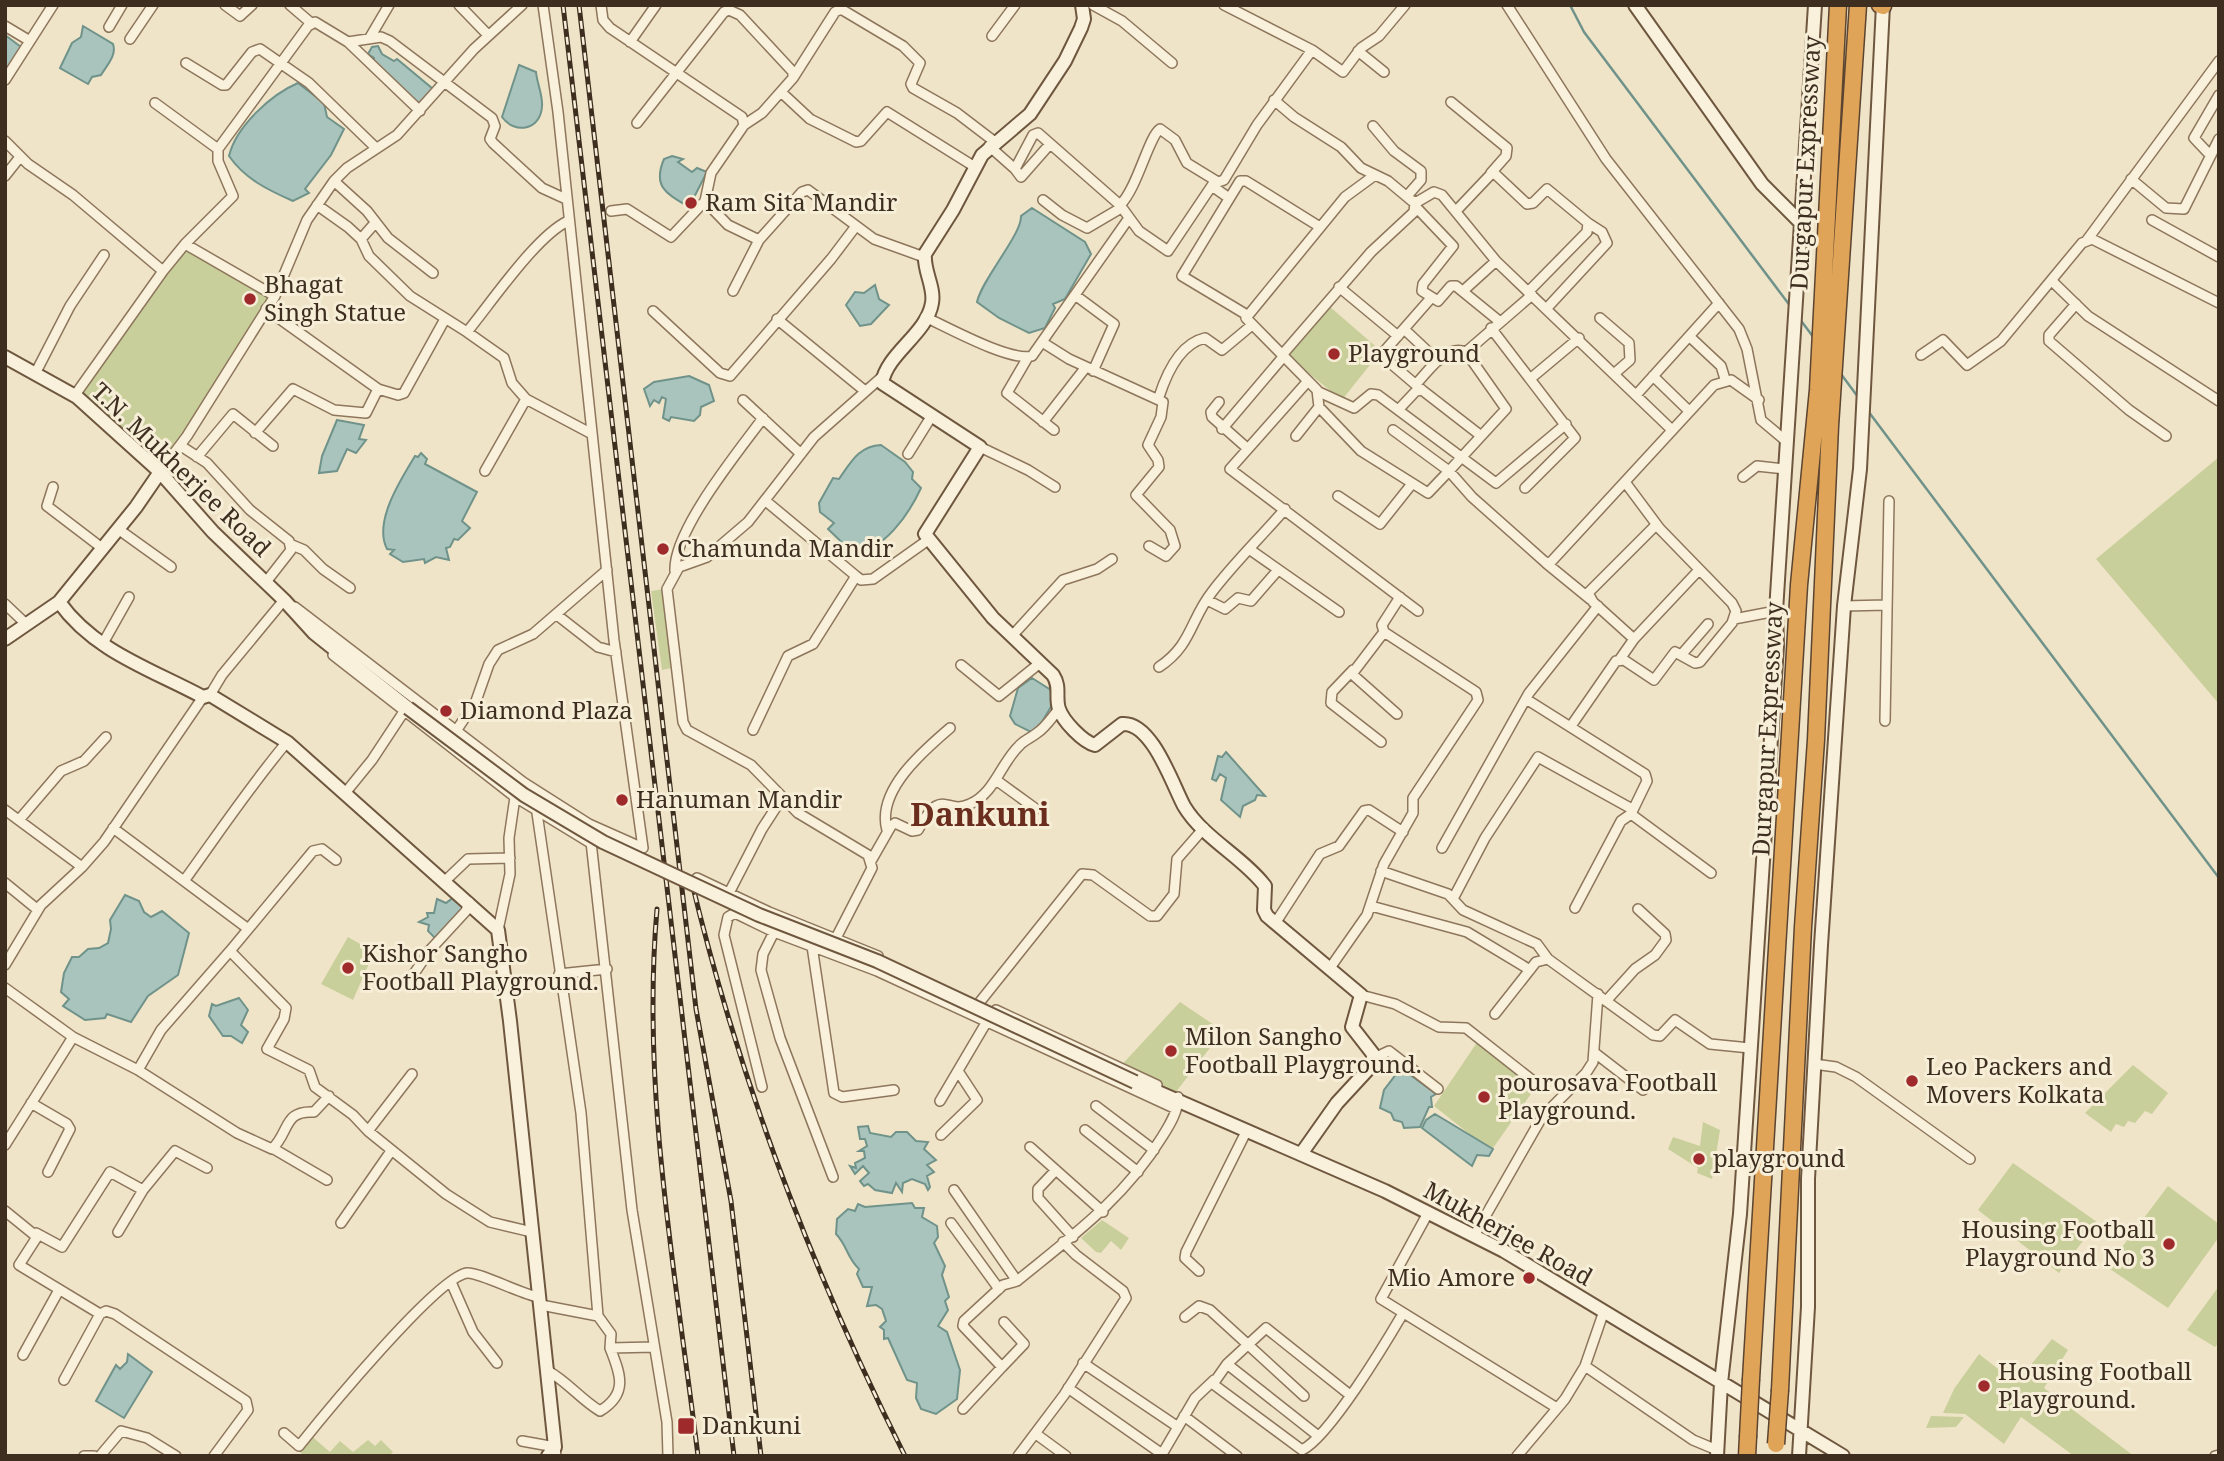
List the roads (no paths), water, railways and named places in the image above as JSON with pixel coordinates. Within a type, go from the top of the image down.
[{"type":"highway","name":"Durgapur Expressway","points":[[1747,1456],[1799,585],[1818,390],[1819,317],[1839,5]]},
{"type":"highway","name":"Durgapur Expressway","points":[[1776,1450],[1833,368],[1858,5]]},
{"type":"street","points":[[5,80],[52,5]]},
{"type":"street","points":[[109,27],[122,5]]},
{"type":"street","points":[[131,38],[153,5]]},
{"type":"street","points":[[225,5],[240,16],[252,5]]},
{"type":"street","points":[[290,5],[311,23],[321,24],[348,41],[420,111]]},
{"type":"street","points":[[369,39],[389,5]]},
{"type":"street","points":[[459,5],[488,35]]},
{"type":"street","points":[[5,639],[59,602],[181,446],[275,296],[300,233],[334,181],[397,135],[488,35],[522,5]]},
{"type":"street","points":[[286,601],[523,782],[589,824],[643,848],[616,652],[543,5]]},
{"type":"street","points":[[601,5],[605,23],[742,117],[744,125]]},
{"type":"street","points":[[629,42],[656,5]]},
{"type":"street","points":[[992,36],[1015,5]]},
{"type":"street","points":[[1224,5],[1312,50],[1343,72],[1358,51],[1379,36],[1405,5]]},
{"type":"street","points":[[1507,5],[1606,159],[1742,335],[1762,422],[1786,441]]},
{"type":"street","points":[[1635,5],[1762,184],[1800,222]]},
{"type":"street","points":[[1585,1366],[1693,1440],[1717,1453],[1721,1383],[1740,1214],[1777,646],[1776,611],[1791,342],[1815,5]]},
{"type":"street","points":[[1799,1456],[1808,1307],[1808,1178],[1814,1064],[1844,606],[1853,545],[1866,361],[1882,5]]},
{"type":"street","points":[[675,571],[715,552],[767,502],[814,437],[883,376],[925,317],[932,299],[924,257],[975,167],[992,144],[1025,118],[1044,96],[1068,55],[1088,7],[1122,21],[1172,63]]},
{"type":"street","points":[[637,123],[729,9],[740,15],[791,68],[793,78]]},
{"type":"street","points":[[611,211],[627,209],[671,237],[705,201],[711,173],[744,125],[755,118],[793,78],[835,12],[841,9],[903,46],[920,63],[912,87],[957,113],[992,144],[1018,176],[1022,176],[1050,144]]},
{"type":"street","points":[[75,395],[163,271],[185,244],[227,206],[233,196],[218,161],[218,149],[311,23]]},
{"type":"street","points":[[5,26],[30,41]]},
{"type":"street","points":[[348,41],[381,37],[390,41],[495,122],[490,136],[493,143],[542,188],[566,199]]},
{"type":"street","points":[[186,63],[222,85],[230,81],[256,49],[309,83],[376,148]]},
{"type":"street","points":[[1015,169],[1035,134],[1121,207],[1139,231],[1168,251],[1214,183],[1224,180],[1274,100],[1312,50]]},
{"type":"street","points":[[1358,51],[1384,72]]},
{"type":"street","points":[[1922,355],[1943,340],[1967,365],[2001,341],[2085,241],[2219,61]]},
{"type":"street","points":[[780,92],[810,119],[856,142],[861,141],[887,113],[975,167]]},
{"type":"street","points":[[2210,155],[2194,138],[2219,95]]},
{"type":"street","points":[[1274,100],[1294,117],[1341,146],[1361,168],[1412,201],[1453,246],[1421,288],[1431,298],[1438,301],[1451,286],[1463,291],[1499,321]]},
{"type":"street","points":[[1451,102],[1507,148],[1506,156],[1456,211]]},
{"type":"street","points":[[155,103],[218,149]]},
{"type":"street","points":[[1222,429],[1339,287],[1414,212],[1412,201],[1421,180],[1421,171],[1394,150],[1373,126]]},
{"type":"street","points":[[1043,200],[1062,215],[1087,228],[1121,207],[1145,163],[1154,134],[1160,129],[1175,140],[1187,163],[1229,198]]},
{"type":"street","points":[[2131,178],[2166,208],[2184,209],[2219,139]]},
{"type":"street","points":[[5,141],[20,157],[73,195],[163,271]]},
{"type":"street","points":[[5,176],[20,157]]},
{"type":"street","points":[[1490,173],[1495,173],[1529,205],[1547,189],[1602,232],[1607,243],[1547,308]]},
{"type":"street","points":[[1247,315],[1349,193],[1375,175]]},
{"type":"street","points":[[334,181],[367,211],[388,238],[433,273]]},
{"type":"street","points":[[1320,228],[1243,181],[1229,198],[1182,276],[1247,315],[1252,325],[1319,393],[1354,408],[1375,393],[1498,483],[1566,424]]},
{"type":"street","points":[[733,291],[759,240],[805,190],[816,194],[884,244],[924,257]]},
{"type":"street","points":[[1412,201],[1436,192],[1456,211],[1496,261],[1672,430]]},
{"type":"street","points":[[705,201],[728,225],[759,240]]},
{"type":"street","points":[[317,205],[361,239],[369,256],[401,287],[504,358],[512,383],[526,399],[592,434]]},
{"type":"street","points":[[1054,430],[1007,393],[1028,357],[1042,342],[1129,218]]},
{"type":"street","points":[[2152,220],[2219,257]]},
{"type":"street","points":[[467,332],[556,226],[568,221]]},
{"type":"street","points":[[361,239],[376,223]]},
{"type":"street","points":[[1466,352],[1530,293],[1587,232],[1588,223]]},
{"type":"street","points":[[653,311],[687,346],[725,377],[730,376],[856,226]]},
{"type":"street","points":[[2085,241],[2099,240],[2219,303]]},
{"type":"street","points":[[185,244],[275,296]]},
{"type":"street","points":[[36,372],[69,306],[104,255]]},
{"type":"street","points":[[1463,291],[1496,261]]},
{"type":"street","points":[[2053,282],[2112,332],[2219,401]]},
{"type":"street","points":[[1339,287],[1438,361]]},
{"type":"street","points":[[1043,422],[1089,369],[1114,324],[1075,295]]},
{"type":"street","points":[[1431,298],[1382,358],[1480,435]]},
{"type":"street","points":[[1637,394],[1719,303]]},
{"type":"street","points":[[2076,304],[2051,333],[2049,341],[2129,410],[2166,436]]},
{"type":"street","points":[[266,309],[378,389],[398,395],[404,393],[445,319]]},
{"type":"street","points":[[925,317],[1002,350],[1028,357]]},
{"type":"street","points":[[1600,318],[1629,343],[1630,360],[1615,373]]},
{"type":"street","points":[[777,319],[865,391]]},
{"type":"street","points":[[1158,397],[1171,365],[1198,340],[1205,338],[1222,350],[1252,325]]},
{"type":"street","points":[[1491,328],[1574,435],[1573,443],[1525,488]]},
{"type":"street","points":[[1690,337],[1721,366],[1726,379]]},
{"type":"street","points":[[1530,379],[1579,338]]},
{"type":"street","points":[[1042,342],[1089,369],[1158,397],[1163,402],[1148,445],[1159,464],[1136,495],[1170,530],[1175,546],[1166,556],[1149,547]]},
{"type":"street","points":[[1319,407],[1361,451],[1411,485],[1428,493],[1504,412],[1506,406],[1466,352],[1451,350],[1438,361],[1399,410]]},
{"type":"street","name":"T.N. Mukherjee Road","points":[[5,356],[75,395],[160,472],[213,531],[286,601],[314,633],[513,788],[565,822],[759,915],[877,961],[1135,1082]]},
{"type":"street","points":[[883,376],[882,383],[886,388],[931,418],[1055,487]]},
{"type":"street","points":[[1653,376],[1689,411]]},
{"type":"street","points":[[1546,563],[1550,563],[1714,385],[1726,379],[1737,382],[1759,400]]},
{"type":"street","points":[[1308,381],[1230,469],[1248,486],[1285,509],[1418,611]]},
{"type":"street","points":[[255,433],[293,389],[334,410],[366,414],[378,389]]},
{"type":"street","points":[[1296,436],[1319,407],[1319,393]]},
{"type":"street","points":[[485,471],[526,399]]},
{"type":"street","points":[[743,400],[801,454]]},
{"type":"street","points":[[1219,402],[1210,414],[1222,429],[1247,448]]},
{"type":"street","points":[[197,457],[233,414],[273,446]]},
{"type":"street","points":[[763,418],[724,471],[678,545],[675,571],[667,589],[683,722],[695,735],[751,765],[798,813],[868,855],[872,868],[836,938]]},
{"type":"street","points":[[908,454],[931,418]]},
{"type":"street","points":[[1393,430],[1449,471],[1472,496],[1634,639]]},
{"type":"street","points":[[181,446],[197,457],[292,545],[304,550],[323,569],[350,588]]},
{"type":"street","points":[[980,447],[926,530],[928,540],[971,593],[1057,681],[1059,709],[1091,744],[1100,743],[1122,724],[1134,726],[1160,755],[1187,810],[1262,882],[1266,891],[1264,910],[1360,995],[1395,1004],[1439,1027],[1466,1027],[1532,1080]]},
{"type":"street","points":[[1743,477],[1757,466],[1784,469]]},
{"type":"street","points":[[1619,659],[1654,680],[1673,654],[1682,654],[1695,663],[1700,662],[1734,619],[1734,605],[1656,525],[1625,482]]},
{"type":"street","points":[[1338,496],[1380,524],[1411,485]]},
{"type":"street","points":[[53,487],[47,506],[102,548]]},
{"type":"street","points":[[1885,721],[1889,501]]},
{"type":"street","points":[[767,502],[861,580],[873,579],[928,540]]},
{"type":"street","points":[[1159,667],[1173,658],[1188,641],[1207,600],[1285,509]]},
{"type":"street","points":[[1590,599],[1588,593],[1592,588],[1656,525]]},
{"type":"street","points":[[118,529],[172,567]]},
{"type":"street","points":[[266,582],[292,545]]},
{"type":"street","points":[[1249,549],[1339,612]]},
{"type":"street","points":[[1012,636],[1063,580],[1097,569],[1112,559]]},
{"type":"street","points":[[456,731],[476,701],[489,664],[498,650],[533,634],[607,570]]},
{"type":"street","points":[[1207,600],[1225,609],[1238,598],[1251,601],[1278,570]]},
{"type":"street","points":[[1571,726],[1634,639],[1698,571]]},
{"type":"street","points":[[753,730],[788,656],[813,644],[856,576]]},
{"type":"street","points":[[102,645],[129,597]]},
{"type":"street","points":[[1330,968],[1371,906],[1381,871],[1413,813],[1413,798],[1478,695],[1384,632],[1382,625],[1400,597]]},
{"type":"street","points":[[5,965],[38,910],[61,883],[82,867],[222,675],[286,601]]},
{"type":"street","points":[[286,601],[289,613],[319,644],[403,713],[537,813],[592,844]]},
{"type":"street","points":[[59,602],[102,645],[128,661],[207,696],[287,742],[498,930]]},
{"type":"street","points":[[5,604],[25,623]]},
{"type":"street","points":[[1442,848],[1542,674],[1557,661],[1598,606]]},
{"type":"street","points":[[1844,606],[1886,606]]},
{"type":"street","points":[[1734,619],[1776,611]]},
{"type":"street","points":[[557,615],[598,647],[616,652]]},
{"type":"street","points":[[1682,654],[1709,624]]},
{"type":"street","points":[[1381,742],[1331,703],[1332,692],[1384,632]]},
{"type":"street","points":[[961,665],[999,696],[1040,663]]},
{"type":"street","points":[[1353,670],[1353,678],[1397,714]]},
{"type":"street","points":[[1526,699],[1646,774],[1647,781],[1631,811],[1620,821],[1575,908]]},
{"type":"street","points":[[871,861],[887,830],[895,823],[912,831],[918,830],[932,808],[940,803],[968,805],[996,780],[1018,746],[1039,731],[1059,709]]},
{"type":"street","points":[[346,792],[372,760],[403,713]]},
{"type":"street","points":[[887,830],[884,812],[899,782],[919,756],[950,728]]},
{"type":"street","points":[[19,820],[61,771],[84,761],[106,737]]},
{"type":"street","points":[[184,881],[228,823],[251,785],[287,742]]},
{"type":"street","points":[[1454,897],[1485,838],[1538,757],[1631,811],[1710,873]]},
{"type":"street","points":[[996,780],[1036,809]]},
{"type":"street","points":[[515,797],[509,838],[510,874],[498,930],[548,1371],[553,1453],[522,1441]]},
{"type":"street","points":[[729,893],[762,829],[782,798]]},
{"type":"street","points":[[5,810],[82,867]]},
{"type":"street","points":[[1276,922],[1320,854],[1339,846],[1364,811],[1369,810],[1403,832]]},
{"type":"street","points":[[537,813],[581,1113],[598,1316],[611,1334],[610,1348],[622,1386],[611,1404],[600,1411],[582,1399],[569,1382],[548,1371]]},
{"type":"street","points":[[589,824],[632,1210],[667,1423],[668,1456]]},
{"type":"street","points":[[113,828],[247,928]]},
{"type":"street","points":[[979,1003],[1082,874],[1093,874],[1150,916],[1157,916],[1174,894],[1177,859],[1204,828]]},
{"type":"street","points":[[138,1070],[168,1020],[230,951],[313,851],[322,849],[336,860]]},
{"type":"street","points":[[445,881],[468,859],[510,858]]},
{"type":"street","points":[[1381,871],[1454,897],[1463,910],[1537,944],[1548,959],[1653,1035],[1660,1036],[1675,1020],[1710,1044],[1750,1048]]},
{"type":"street","points":[[696,878],[781,917],[836,938],[1173,1092],[1178,1105],[1154,1150],[1102,1212],[1017,1281],[999,1289],[962,1323],[1002,1367]]},
{"type":"street","points":[[5,883],[38,910]]},
{"type":"street","points":[[407,984],[430,950],[455,925],[469,902]]},
{"type":"street","points":[[1371,906],[1467,932],[1530,970]]},
{"type":"street","points":[[1607,1000],[1635,968],[1655,955],[1666,940],[1665,934],[1638,909]]},
{"type":"street","points":[[762,1087],[731,970],[724,929],[728,917],[735,914],[774,932],[877,971],[986,1023],[1178,1105]]},
{"type":"street","points":[[781,917],[761,962],[761,970],[780,1038],[833,1177]]},
{"type":"street","points":[[812,946],[834,1093],[842,1097],[894,1090]]},
{"type":"street","points":[[230,951],[286,1008],[284,1019],[267,1049],[309,1070],[316,1087],[354,1115],[391,1150],[477,1215],[490,1222],[532,1232]]},
{"type":"street","points":[[1495,1014],[1538,960],[1548,959]]},
{"type":"street","points":[[559,974],[607,969]]},
{"type":"street","points":[[5,988],[73,1037],[138,1070],[237,1133],[274,1149],[327,1180]]},
{"type":"street","points":[[1474,1236],[1542,1116],[1586,1073],[1595,1053],[1598,994]]},
{"type":"street","points":[[1360,995],[1352,1027],[1374,1058]]},
{"type":"street","points":[[940,1101],[986,1023]]},
{"type":"street","points":[[5,1145],[73,1037]]},
{"type":"street","points":[[1301,1154],[1328,1114],[1374,1058],[1389,1051],[1438,1089]]},
{"type":"street","points":[[1595,1053],[1643,1090]]},
{"type":"street","points":[[1814,1064],[1836,1067],[1856,1077],[1970,1159]]},
{"type":"street","points":[[941,1135],[977,1100],[958,1071]]},
{"type":"street","points":[[368,1131],[412,1074]]},
{"type":"street","name":"Mukherjee Road","points":[[1135,1082],[1178,1105],[1247,1130],[1474,1236],[1604,1311],[1843,1456]]},
{"type":"street","points":[[274,1149],[294,1115],[302,1111],[317,1111],[329,1096]]},
{"type":"street","points":[[31,1103],[71,1129],[48,1172]]},
{"type":"street","points":[[1096,1106],[1154,1150]]},
{"type":"street","points":[[1085,1130],[1138,1172]]},
{"type":"street","points":[[1199,1271],[1185,1258],[1186,1252],[1247,1130]]},
{"type":"street","points":[[1030,1147],[1102,1212]]},
{"type":"street","points":[[341,1223],[391,1150]]},
{"type":"street","points":[[118,1232],[143,1190],[175,1151],[207,1168]]},
{"type":"street","points":[[1018,1456],[1068,1388],[1126,1294],[1076,1255],[1068,1239],[1038,1198],[1038,1189],[1056,1170]]},
{"type":"street","points":[[5,1212],[62,1247],[110,1172],[143,1190]]},
{"type":"street","points":[[954,1190],[1017,1281]]},
{"type":"street","points":[[1428,1213],[1381,1299],[1402,1315],[1557,1408]]},
{"type":"street","points":[[951,1223],[999,1289]]},
{"type":"street","points":[[36,1233],[37,1237],[19,1265],[100,1314]]},
{"type":"street","points":[[284,1433],[299,1446],[403,1324],[466,1273],[475,1274],[539,1301],[598,1316]]},
{"type":"street","points":[[452,1282],[473,1332],[497,1363]]},
{"type":"street","points":[[23,1355],[59,1290]]},
{"type":"street","points":[[1185,1317],[1199,1306],[1204,1307],[1304,1396]]},
{"type":"street","points":[[64,1380],[100,1314],[106,1311],[115,1314],[246,1401],[248,1410],[214,1456]]},
{"type":"street","points":[[1517,1456],[1557,1408],[1585,1366],[1604,1311]]},
{"type":"street","points":[[1214,1380],[1216,1387],[1295,1447],[1306,1448],[1370,1370],[1402,1315]]},
{"type":"street","points":[[963,1409],[1024,1344],[1004,1322]]},
{"type":"street","points":[[1068,1388],[1162,1455],[1195,1398],[1266,1328],[1350,1395]]},
{"type":"street","points":[[610,1348],[654,1347]]},
{"type":"street","points":[[1083,1363],[1178,1427]]},
{"type":"street","points":[[1227,1364],[1317,1435]]},
{"type":"street","points":[[1184,1416],[1237,1456]]},
{"type":"street","points":[[100,1456],[121,1432],[147,1438],[176,1456]]},
{"type":"street","points":[[1036,1434],[1066,1456]]},
{"type":"street","points":[[84,1456],[94,1456]]},
{"type":"water","points":[[83,26],[113,44],[114,48],[111,60],[101,75],[92,77],[88,84],[60,68],[72,43],[81,37]]},
{"type":"water","points":[[5,35],[25,50],[5,80]]},
{"type":"water","points":[[378,46],[382,54],[394,61],[397,59],[433,89],[422,104],[416,103],[373,63],[374,58],[368,54],[372,47]]},
{"type":"water","points":[[519,65],[536,72],[542,102],[541,114],[537,120],[532,125],[520,128],[507,123],[502,117]]},
{"type":"water","points":[[298,83],[324,103],[327,117],[344,129],[331,155],[305,189],[309,193],[293,201],[250,177],[229,156],[239,133],[256,112]]},
{"type":"water","points":[[672,156],[683,159],[678,162],[692,172],[697,168],[707,172],[689,207],[668,193],[661,183],[664,159]]},
{"type":"water","points":[[1032,208],[1085,242],[1091,254],[1065,299],[1053,304],[1055,308],[1045,328],[1029,333],[999,318],[977,302],[986,281],[1015,234],[1021,216]]},
{"type":"water","points":[[875,285],[879,299],[889,305],[871,324],[860,326],[846,305],[855,292],[864,293]]},
{"type":"water","points":[[689,376],[709,385],[714,401],[701,407],[700,415],[694,421],[671,417],[669,421],[663,418],[666,399],[662,397],[659,403],[654,400],[650,406],[644,389],[654,382]]},
{"type":"water","points":[[337,420],[364,425],[359,439],[366,440],[356,453],[347,449],[337,471],[319,473],[322,456]]},
{"type":"water","points":[[881,445],[905,462],[913,472],[912,479],[921,488],[910,509],[894,530],[874,546],[852,552],[828,529],[834,523],[820,512],[819,503],[833,478],[839,479],[856,456],[867,448]]},
{"type":"water","points":[[421,453],[427,459],[425,464],[477,492],[462,521],[470,528],[446,548],[449,560],[436,557],[425,563],[424,559],[403,562],[390,554],[394,550],[387,549],[384,538],[390,501],[415,456],[418,457]]},
{"type":"water","points":[[1032,678],[1054,692],[1052,705],[1035,734],[1015,724],[1010,716],[1018,688]]},
{"type":"water","points":[[1226,752],[1265,796],[1257,795],[1255,800],[1243,806],[1240,817],[1221,800],[1226,778],[1220,774],[1216,781],[1212,779],[1218,756],[1222,757]]},
{"type":"water","points":[[125,895],[139,901],[144,912],[151,917],[162,911],[189,933],[178,975],[148,996],[131,1022],[107,1014],[105,1018],[85,1020],[63,1006],[69,999],[61,992],[64,973],[72,957],[79,957],[88,949],[99,948],[108,943],[110,920]]},
{"type":"water","points":[[454,897],[463,908],[438,941],[428,931],[429,925],[419,922],[428,917],[427,913],[434,913],[437,899],[446,903]]},
{"type":"water","points":[[239,998],[248,1010],[241,1025],[248,1032],[242,1043],[231,1036],[223,1036],[209,1016],[212,1004],[216,1006]]},
{"type":"water","points":[[1401,1068],[1436,1094],[1431,1097],[1432,1107],[1429,1107],[1420,1127],[1404,1128],[1402,1122],[1394,1120],[1391,1113],[1380,1108],[1384,1090]]},
{"type":"water","points":[[1435,1114],[1493,1149],[1489,1156],[1477,1155],[1472,1166],[1422,1128],[1426,1120]]},
{"type":"water","points":[[868,1126],[870,1133],[891,1137],[896,1132],[907,1132],[916,1141],[928,1142],[924,1149],[936,1160],[927,1165],[934,1172],[927,1176],[930,1187],[928,1190],[925,1184],[912,1179],[903,1183],[902,1192],[896,1183],[892,1193],[875,1190],[868,1184],[864,1186],[860,1181],[869,1173],[863,1166],[855,1174],[850,1166],[856,1168],[855,1163],[865,1158],[864,1151],[859,1151],[867,1146],[865,1139],[860,1139],[858,1127]]},
{"type":"water","points":[[912,1203],[915,1208],[924,1208],[922,1217],[937,1226],[938,1237],[934,1243],[945,1266],[942,1275],[949,1297],[945,1301],[948,1310],[938,1326],[947,1332],[960,1370],[957,1399],[936,1414],[921,1409],[916,1398],[917,1383],[907,1380],[888,1338],[884,1339],[884,1330],[880,1327],[886,1321],[882,1309],[876,1305],[867,1306],[872,1287],[863,1287],[857,1274],[859,1269],[836,1234],[837,1219],[848,1209],[855,1211],[858,1204],[865,1207]]},
{"type":"water","points":[[128,1354],[152,1372],[124,1418],[96,1401],[116,1365],[120,1369],[127,1362]]},
{"type":"waterway","points":[[1570,5],[1584,32],[1791,307]]},
{"type":"waterway","points":[[1799,318],[1814,338]]},
{"type":"waterway","points":[[1841,374],[1858,397]]},
{"type":"waterway","points":[[1868,411],[2219,878]]},
{"type":"railway","points":[[563,5],[734,1456]]},
{"type":"railway","points":[[579,5],[696,1009],[731,1201],[761,1456]]},
{"type":"railway","points":[[691,879],[732,1028],[781,1174],[839,1316],[905,1456]]},
{"type":"railway","points":[[657,909],[653,978],[657,1115],[671,1252],[698,1456]]},
{"type":"place","name":"Ram Sita Mandir","points":[[691,203]]},
{"type":"place","name":"Bhagat Singh Statue","points":[[250,299]]},
{"type":"place","name":"Playground","points":[[1334,354]]},
{"type":"place","name":"Chamunda Mandir","points":[[663,549]]},
{"type":"place","name":"Diamond Plaza","points":[[446,711]]},
{"type":"place","name":"Hanuman Mandir","points":[[622,800]]},
{"type":"place","name":"Kishor Sangho Football Playground.","points":[[348,968]]},
{"type":"place","name":"Milon Sangho Football Playground.","points":[[1171,1051]]},
{"type":"place","name":"Leo Packers and Movers Kolkata","points":[[1912,1081]]},
{"type":"place","name":"pourosava Football Playground.","points":[[1484,1097]]},
{"type":"place","name":"playground","points":[[1699,1159]]},
{"type":"place","name":"Housing Football Playground No 3","points":[[2169,1244]]},
{"type":"place","name":"Mio Amore","points":[[1529,1278]]},
{"type":"place","name":"Housing Football Playground.","points":[[1984,1386]]},
{"type":"place","name":"Dankuni","points":[[686,1426]]},
{"type":"district","name":"Dankuni","points":[[980,815]]}]
